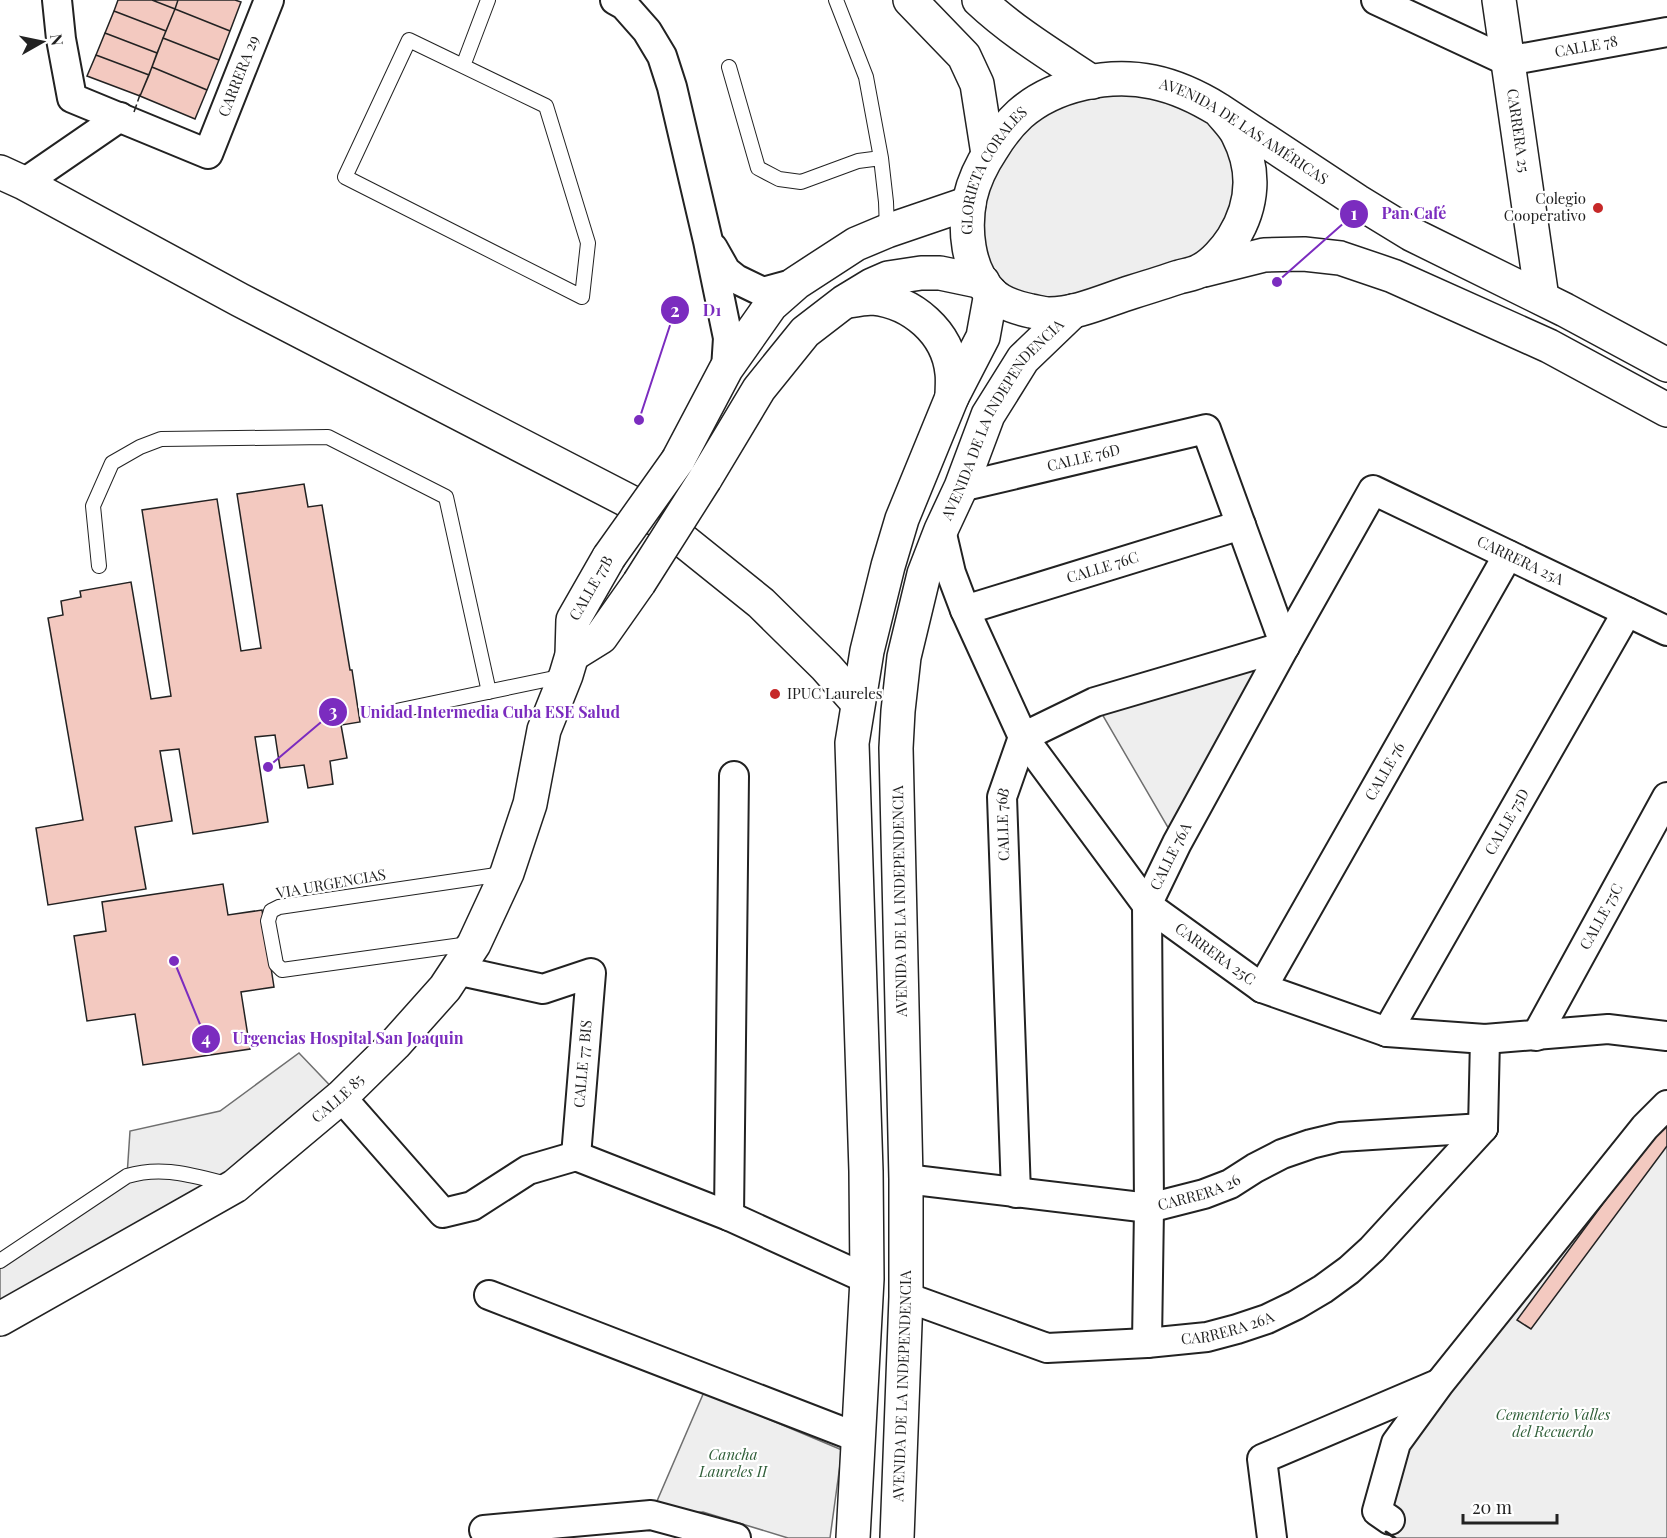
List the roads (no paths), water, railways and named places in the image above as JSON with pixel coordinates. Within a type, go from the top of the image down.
[{"type":"main road","points":[[910,0],[964,56],[977,84],[988,154]]},
{"type":"main road","points":[[979,0],[998,18],[1092,81]]},
{"type":"main road","name":"CARRERA 25","points":[[1499,0],[1542,298]]},
{"type":"main road","name":"AVENIDA DE LAS AMÉRICAS","points":[[1092,81],[1122,78],[1152,82],[1181,90],[1219,110],[1357,201],[1412,234],[1542,298],[1667,365]]},
{"type":"main road","name":"GLORIETA CORALES","points":[[987,288],[974,265],[967,226],[969,203],[979,170],[1003,131],[1022,112],[1043,98],[1092,81]]},
{"type":"main road","points":[[1202,270],[1225,250],[1242,224],[1250,194],[1248,163],[1238,134],[1219,110]]},
{"type":"main road","points":[[12,177],[240,300],[644,509],[761,603],[826,667],[857,702]]},
{"type":"main road","name":"CALLE 77B","points":[[569,665],[573,620],[609,557],[678,460],[726,369],[771,305],[796,283],[856,244],[969,203]]},
{"type":"main road","points":[[987,288],[1006,303],[1048,314],[1073,311],[1202,270],[1264,255],[1304,254],[1340,258],[1393,276],[1549,346],[1667,410]]},
{"type":"main road","name":"CALLE 77B","points":[[569,665],[601,637],[639,583],[759,389],[805,332],[844,302],[888,278],[921,273],[940,273],[987,288]]},
{"type":"main road","points":[[854,1538],[867,1279],[866,1171],[852,743],[869,640],[888,566],[902,519],[952,397],[983,337],[987,288]]},
{"type":"main road","points":[[844,302],[870,298],[894,302],[916,313],[933,329],[946,350],[952,372],[952,397]]},
{"type":"main road","name":"AVENIDA DE LA INDEPENDENCIA","points":[[897,1538],[906,1297],[906,1179],[896,748],[904,657],[937,573],[940,530],[962,487],[988,415],[1023,358],[1073,311]]},
{"type":"main road","name":"CALLE 85","points":[[0,1319],[235,1186],[341,1097],[395,1044],[445,988],[474,944],[507,873],[530,804],[544,730],[569,665]]},
{"type":"street","points":[[57,0],[61,39],[72,98],[120,117]]},
{"type":"street","name":"CARRERA 29","points":[[120,117],[208,154],[269,0]]},
{"type":"street","points":[[615,0],[624,5],[647,31],[662,56],[672,87],[728,338],[726,369]]},
{"type":"street","points":[[1376,0],[1507,61]]},
{"type":"street","name":"CALLE 78","points":[[1507,61],[1667,32]]},
{"type":"street","points":[[12,177],[120,117]]},
{"type":"street","points":[[708,241],[726,271],[745,284],[763,292],[796,283]]},
{"type":"street","name":"CALLE 76D","points":[[962,487],[1206,429],[1241,525]]},
{"type":"street","name":"CARRERA 25A","points":[[1373,490],[1667,631]]},
{"type":"street","name":"CALLE 76A","points":[[1147,1343],[1149,1208],[1147,905],[1177,843],[1373,490]]},
{"type":"street","points":[[1023,737],[1095,702],[1285,646],[1241,525]]},
{"type":"street","name":"CALLE 76C","points":[[965,610],[1241,525]]},
{"type":"street","name":"CALLE 76","points":[[1262,988],[1508,555]]},
{"type":"street","name":"CARRERA 25C","points":[[937,573],[965,610],[1023,737],[1147,905],[1262,988],[1387,1032],[1485,1039],[1608,1029],[1667,1036]]},
{"type":"street","name":"CALLE 75D","points":[[1387,1032],[1627,612]]},
{"type":"street","name":"CALLE 76B","points":[[1016,1193],[1002,797],[1023,737]]},
{"type":"street","points":[[729,1216],[734,776]]},
{"type":"street","name":"CALLE 75C","points":[[1536,1036],[1667,797]]},
{"type":"street","name":"CALLE 77 BIS","points":[[456,970],[543,989],[591,973],[576,1156]]},
{"type":"street","points":[[1483,1128],[1485,1039]]},
{"type":"street","points":[[341,1097],[443,1213],[472,1206],[528,1170],[576,1156],[729,1216],[867,1279]]},
{"type":"street","points":[[1390,1520],[1377,1511],[1396,1443],[1439,1384],[1645,1127],[1667,1105]]},
{"type":"street","name":"CARRERA 26","points":[[906,1179],[1149,1208],[1204,1194],[1230,1184],[1282,1154],[1340,1137],[1483,1128]]},
{"type":"street","name":"CARRERA 26A","points":[[906,1297],[1047,1348],[1147,1343],[1207,1337],[1237,1329],[1267,1319],[1296,1305],[1349,1270],[1372,1249],[1483,1128]]},
{"type":"street","points":[[489,1295],[859,1438]]},
{"type":"street","points":[[1272,1538],[1262,1459],[1439,1384]]},
{"type":"street","points":[[484,1535],[651,1515],[736,1538]]},
{"type":"lane","points":[[463,66],[488,0]]},
{"type":"lane","points":[[836,0],[866,77],[881,158],[887,231]]},
{"type":"lane","points":[[409,40],[463,66],[546,106],[588,243],[582,297],[345,177],[409,40]]},
{"type":"lane","points":[[729,67],[758,168],[779,179],[801,182],[858,161],[881,158]]},
{"type":"lane","points":[[99,566],[93,506],[112,463],[140,447],[161,439],[328,437],[446,497],[489,692]]},
{"type":"lane","points":[[396,711],[489,692],[569,665]]},
{"type":"lane","name":"VIA URGENCIAS","points":[[474,944],[282,970],[276,964],[268,921],[271,911],[279,907],[507,873]]},
{"type":"lane","points":[[0,1261],[127,1176],[141,1172],[175,1171],[235,1186]]},
{"type":"place","name":"Colegio Cooperativo","points":[[1598,208]]},
{"type":"place","name":"Pan Café","points":[[1277,282]]},
{"type":"place","name":"D1","points":[[639,420]]},
{"type":"place","name":"IPUC Laureles","points":[[775,694]]},
{"type":"place","name":"Unidad Intermedia Cuba ESE Salud","points":[[268,767]]},
{"type":"place","name":"Urgencias Hospital San Joaquin","points":[[174,961]]},
{"type":"park label","name":"Cementerio Valles del Recuerdo","points":[[1553,1424]]},
{"type":"park label","name":"Cancha Laureles II","points":[[733,1464]]}]
